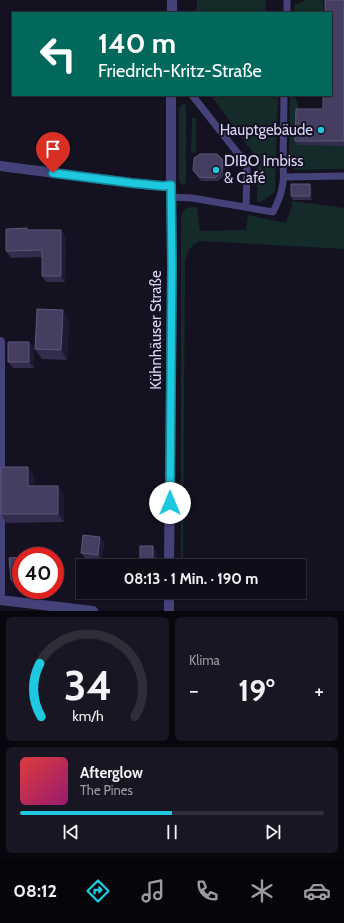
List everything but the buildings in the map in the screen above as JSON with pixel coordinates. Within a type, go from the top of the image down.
[{"type":"street","points":[[172,0],[172,12]]},
{"type":"street","name":"Kühnhäuser Straße","points":[[169,559],[172,272],[171,96]]},
{"type":"street","points":[[0,166],[132,183],[163,186],[171,185]]},
{"type":"street","points":[[0,342],[0,600],[94,611]]},
{"type":"street","points":[[169,599],[169,611]]},
{"type":"lane","points":[[287,0],[287,12]]},
{"type":"lane","points":[[193,96],[247,165],[246,207]]},
{"type":"lane","points":[[171,197],[192,198],[273,212],[282,190],[284,177],[284,96]]},
{"type":"lane","points":[[284,177],[344,176]]},
{"type":"green space","points":[[197,0],[266,0],[265,12],[196,12]]},
{"type":"green space","points":[[306,0],[323,0],[323,12],[294,12],[294,5]]},
{"type":"green space","points":[[212,96],[278,96],[275,192],[261,202],[257,202],[258,160]]},
{"type":"green space","points":[[290,96],[295,96],[300,113],[344,146],[344,169],[296,170],[291,167],[289,162]]},
{"type":"green space","points":[[183,104],[186,105],[186,182],[184,185],[179,181],[179,108]]},
{"type":"green space","points":[[192,118],[196,118],[196,153],[191,153]]},
{"type":"green space","points":[[292,201],[344,208],[344,249],[200,241],[188,251],[186,257],[183,559],[181,559],[181,217],[186,208],[197,207],[200,231],[246,230],[248,215],[286,223]]},
{"type":"place","name":"Hauptgebäude","points":[[321,130]]},
{"type":"place","name":"DIBO Imbiss & Café","points":[[216,170]]},
{"type":"route","points":[[53,173],[132,183],[163,186],[171,185],[172,264],[170,503]]}]
